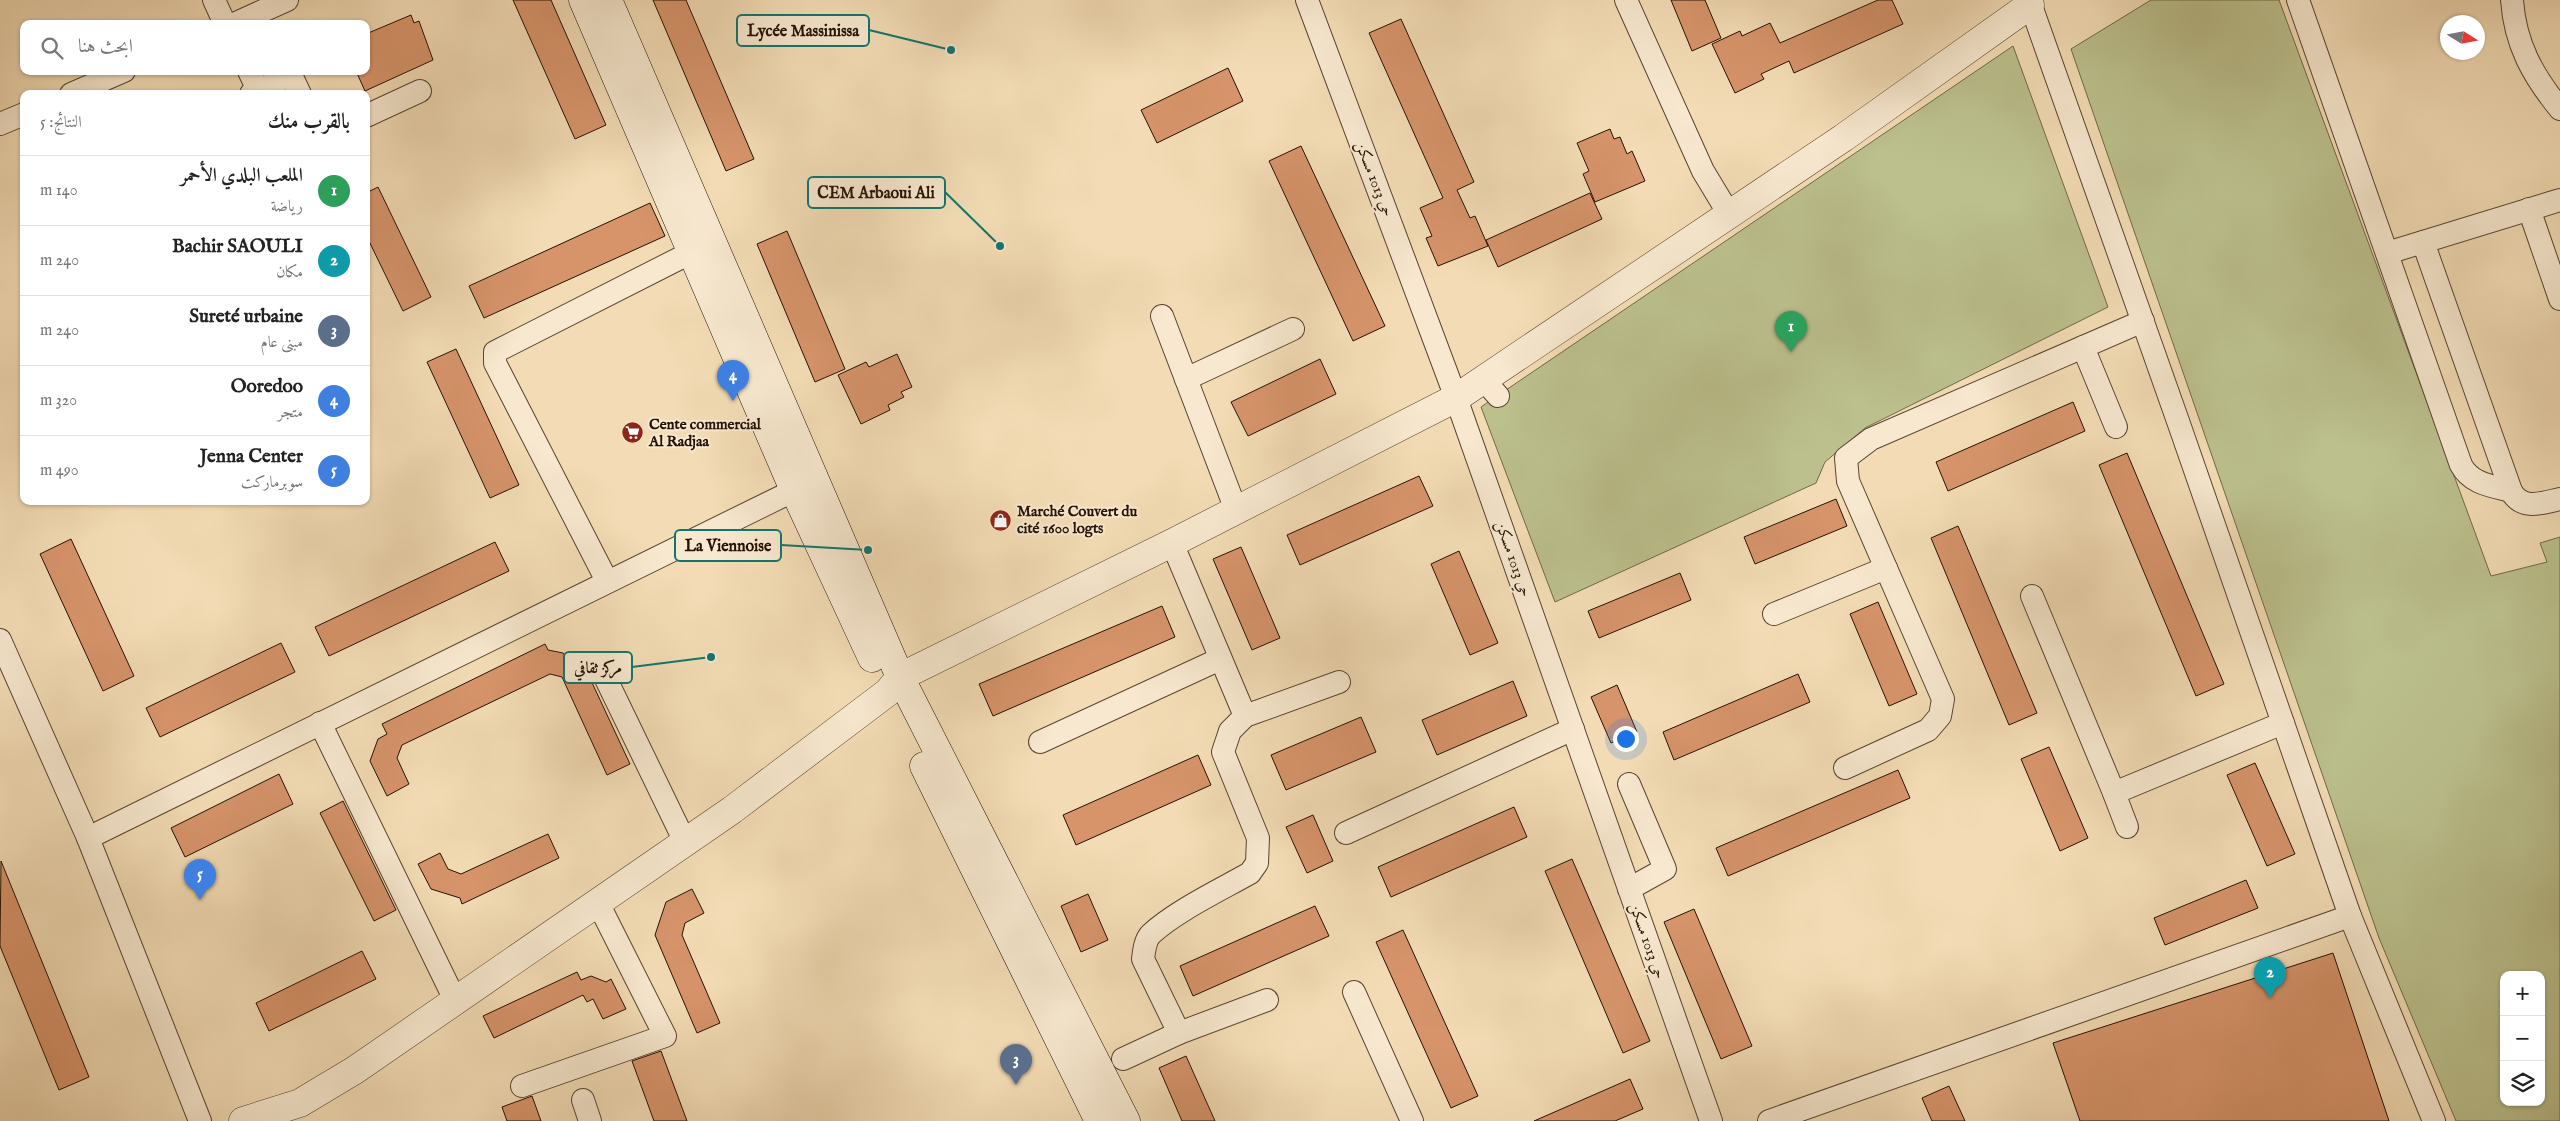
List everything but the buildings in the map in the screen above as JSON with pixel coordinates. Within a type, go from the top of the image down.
[{"type":"main road","points":[[583,0],[692,252],[804,485],[894,685],[1099,1121]]},
{"type":"main road","points":[[608,0],[804,485]]},
{"type":"main road","points":[[243,1121],[300,1102],[355,1070],[597,901],[732,810],[894,685],[1456,398],[1491,388],[1729,214],[1843,138],[2029,2]]},
{"type":"main road","points":[[894,685],[1126,1121]]},
{"type":"street","points":[[214,0],[223,20]]},
{"type":"street","points":[[243,20],[287,0]]},
{"type":"street","name":"حي 1013 مسكن","points":[[1307,0],[1456,398],[1711,1121]]},
{"type":"street","points":[[1626,0],[1703,171],[1729,214]]},
{"type":"street","points":[[2298,0],[2461,465],[2470,477],[2511,491]]},
{"type":"street","points":[[2512,0],[2518,39],[2526,59],[2536,78],[2560,109]]},
{"type":"street","points":[[2029,2],[2143,321],[2350,916],[2434,1121]]},
{"type":"street","points":[[80,90],[115,75]]},
{"type":"street","points":[[253,85],[291,76],[298,90]]},
{"type":"street","points":[[370,114],[420,90]]},
{"type":"street","points":[[0,124],[20,116]]},
{"type":"street","points":[[2387,253],[2560,200]]},
{"type":"street","points":[[2529,209],[2560,299]]},
{"type":"street","points":[[2423,242],[2514,497],[2527,504],[2534,505],[2560,499]]},
{"type":"street","points":[[607,581],[495,363],[495,352],[692,252]]},
{"type":"street","points":[[1162,316],[1236,510]]},
{"type":"street","points":[[1845,768],[1928,730],[1940,716],[1943,699],[1848,481],[1846,458],[1871,439],[2143,321]]},
{"type":"street","points":[[1186,379],[1293,329]]},
{"type":"street","points":[[2083,347],[2116,427]]},
{"type":"street","points":[[88,838],[804,485]]},
{"type":"street","points":[[1172,543],[1245,716]]},
{"type":"street","points":[[1774,614],[1886,568]]},
{"type":"street","points":[[2032,596],[2128,827]]},
{"type":"street","points":[[0,640],[88,838],[200,1121]]},
{"type":"street","points":[[1040,742],[1220,659]]},
{"type":"street","points":[[606,679],[685,842]]},
{"type":"street","points":[[1179,1033],[1143,959],[1144,947],[1150,935],[1185,911],[1250,873],[1257,863],[1258,838],[1223,752],[1225,741],[1230,731],[1245,716],[1339,682]]},
{"type":"street","points":[[320,723],[455,1000]]},
{"type":"street","points":[[2114,793],[2283,723]]},
{"type":"street","points":[[1346,832],[1573,729]]},
{"type":"street","points":[[1629,784],[1665,870],[1629,889]]},
{"type":"street","points":[[522,1086],[665,1036],[597,901]]},
{"type":"street","points":[[1769,1121],[2350,916]]},
{"type":"street","points":[[1354,992],[1412,1121]]},
{"type":"street","points":[[1123,1058],[1179,1033],[1267,1000]]},
{"type":"green space","points":[[2151,0],[2279,0],[2491,576],[2547,562],[2540,543],[2560,537],[2560,1121],[2456,1121],[2379,938],[2071,49]]},
{"type":"green space","points":[[2013,46],[2108,307],[1865,428],[1825,462],[1816,483],[1555,602],[1481,407]]},
{"type":"place","name":"Lycée Massinissa","points":[[951,50]]},
{"type":"place","name":"CEM Arbaoui Ali","points":[[1000,246]]},
{"type":"place","name":"الملعب البلدي الأحمر","points":[[1791,352]]},
{"type":"place","name":"Ooredoo","points":[[733,401]]},
{"type":"place","name":"Cente commercial Al Radjaa","points":[[633,433]]},
{"type":"place","name":"Marché Couvert du cité 1600 logts","points":[[1001,520]]},
{"type":"place","name":"La Viennoise","points":[[868,550]]},
{"type":"place","name":"مركز ثقافي","points":[[711,657]]},
{"type":"place","name":"Jenna Center","points":[[200,900]]},
{"type":"place","name":"Bachir SAOULI","points":[[2270,998]]},
{"type":"place","name":"Sureté urbaine","points":[[1016,1085]]}]
